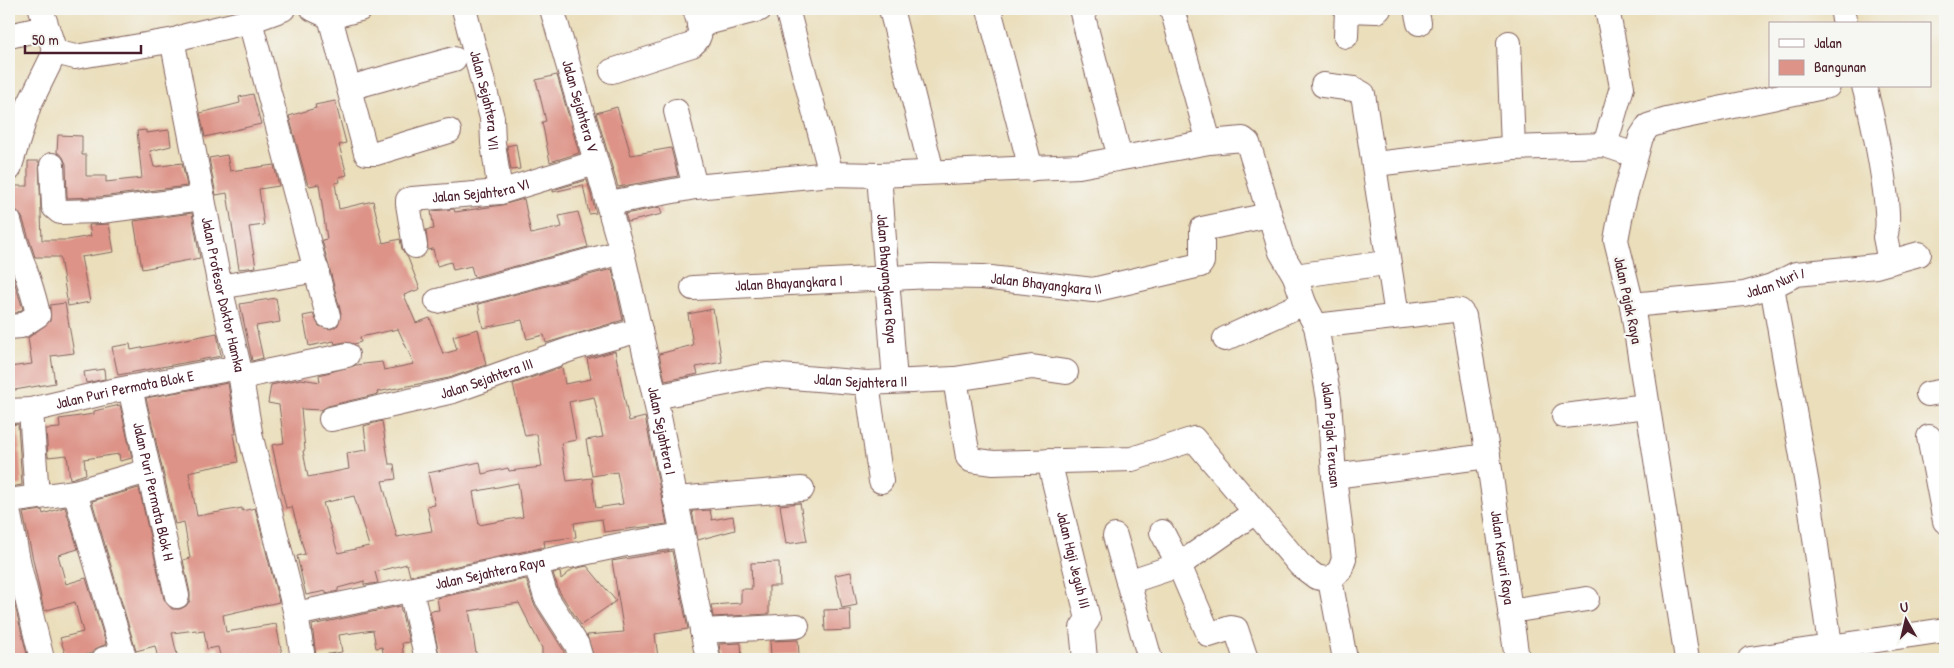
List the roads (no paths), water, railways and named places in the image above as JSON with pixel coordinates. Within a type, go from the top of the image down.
[{"type":"street","points":[[55,52],[75,56],[175,40],[250,21],[283,9]]},
{"type":"street","points":[[360,9],[340,16],[321,13],[349,88],[366,153],[376,153],[449,131]]},
{"type":"street","name":"Jalan Sejahtera VII","points":[[464,9],[492,118],[495,162],[500,192]]},
{"type":"street","name":"Jalan Sejahtera V","points":[[552,9],[595,162],[609,204]]},
{"type":"street","points":[[612,71],[692,45],[700,35],[697,17],[760,9]]},
{"type":"street","points":[[787,9],[831,174]]},
{"type":"street","points":[[891,9],[932,172]]},
{"type":"street","points":[[989,9],[1031,169]]},
{"type":"street","points":[[1081,9],[1120,158]]},
{"type":"street","points":[[1172,9],[1208,142]]},
{"type":"street","points":[[1346,36],[1347,10],[1377,11],[1379,9]]},
{"type":"street","points":[[1601,145],[1622,87],[1607,9]]},
{"type":"street","points":[[1842,9],[1845,22]]},
{"type":"street","points":[[9,36],[43,18],[55,52],[29,105],[10,158]]},
{"type":"street","points":[[250,21],[328,316]]},
{"type":"street","name":"Jalan Profesor Doktor Hamka","points":[[175,40],[174,49],[220,287],[240,372],[251,438],[296,614],[303,659]]},
{"type":"street","points":[[1509,43],[1513,148]]},
{"type":"street","points":[[349,88],[454,59]]},
{"type":"street","points":[[1316,326],[1397,316],[1363,94],[1354,89],[1323,85]]},
{"type":"street","name":"Jalan Pajak Raya","points":[[1687,659],[1632,305],[1616,240],[1635,155],[1641,137],[1648,126],[1819,88]]},
{"type":"street","points":[[1864,88],[1888,203],[1888,231],[1885,237],[1890,262]]},
{"type":"street","points":[[676,111],[695,188]]},
{"type":"street","name":"Jalan Pajak Terusan","points":[[609,204],[695,188],[831,174],[879,175],[1080,166],[1208,142],[1238,138],[1248,143],[1281,252],[1295,276],[1304,303],[1316,326],[1329,399],[1334,476],[1344,558],[1340,570],[1330,580]]},
{"type":"street","points":[[1375,164],[1513,148],[1601,145],[1635,155]]},
{"type":"street","name":"Jalan Sejahtera VI","points":[[415,246],[408,200],[450,194],[500,192],[595,162]]},
{"type":"street","points":[[52,165],[54,207],[60,212],[101,211],[203,198]]},
{"type":"street","name":"Jalan Bhayangkara Raya","points":[[879,175],[895,381]]},
{"type":"street","name":"Jalan Sejahtera I","points":[[609,204],[622,252],[655,397],[708,659]]},
{"type":"street","name":"Jalan Bhayangkara II","points":[[886,277],[1078,279],[1093,290],[1200,264],[1202,262],[1202,229],[1269,215]]},
{"type":"street","points":[[9,221],[14,243],[33,290],[38,315],[21,326],[9,327]]},
{"type":"street","points":[[437,301],[622,252]]},
{"type":"street","name":"Jalan Nuri I","points":[[1632,305],[1744,294],[1772,286],[1796,274],[1876,266],[1919,254]]},
{"type":"street","points":[[1295,276],[1378,264]]},
{"type":"street","points":[[220,287],[317,270]]},
{"type":"street","name":"Jalan Bhayangkara I","points":[[693,288],[886,277]]},
{"type":"street","points":[[1772,286],[1809,496],[1831,653]]},
{"type":"street","points":[[1224,339],[1304,303]]},
{"type":"street","name":"Jalan Kasuri Raya","points":[[1397,316],[1453,310],[1460,311],[1464,316],[1488,456],[1517,659]]},
{"type":"street","name":"Jalan Sejahtera III","points":[[331,419],[453,391],[574,348],[640,330]]},
{"type":"street","name":"Jalan Puri Permata Blok E","points":[[20,411],[130,388],[346,355]]},
{"type":"street","name":"Jalan Sejahtera II","points":[[655,397],[767,375],[867,383],[955,379],[1032,367],[1066,372]]},
{"type":"street","points":[[955,379],[968,457],[972,460],[993,463],[1132,459],[1194,439],[1300,565],[1316,577],[1330,580],[1345,659]]},
{"type":"street","points":[[867,383],[881,480]]},
{"type":"street","name":"Jalan Puri Permata Blok H","points":[[130,388],[177,596]]},
{"type":"street","points":[[1564,416],[1648,406]]},
{"type":"street","points":[[20,411],[37,497]]},
{"type":"street","points":[[1929,437],[1945,521]]},
{"type":"street","points":[[1334,476],[1488,456]]},
{"type":"street","name":"Jalan Haji Jeguh III","points":[[1049,461],[1088,619],[1082,628],[1085,659]]},
{"type":"street","points":[[9,501],[75,492],[148,471]]},
{"type":"street","points":[[675,499],[802,489]]},
{"type":"street","points":[[75,492],[123,654],[104,659]]},
{"type":"street","points":[[1128,582],[1179,565],[1254,512]]},
{"type":"street","points":[[9,515],[20,570],[42,659]]},
{"type":"street","points":[[1162,532],[1179,565],[1209,635],[1212,636],[1231,628],[1236,629],[1246,659]]},
{"type":"street","name":"Jalan Sejahtera Raya","points":[[296,614],[621,545],[682,535]]},
{"type":"street","points":[[1115,536],[1150,659]]},
{"type":"street","points":[[536,564],[546,597],[577,645],[581,659]]},
{"type":"street","points":[[411,591],[427,659]]},
{"type":"street","points":[[1510,611],[1587,599]]},
{"type":"street","points":[[702,631],[797,626]]},
{"type":"street","points":[[1750,659],[1831,653],[1945,630]]}]
